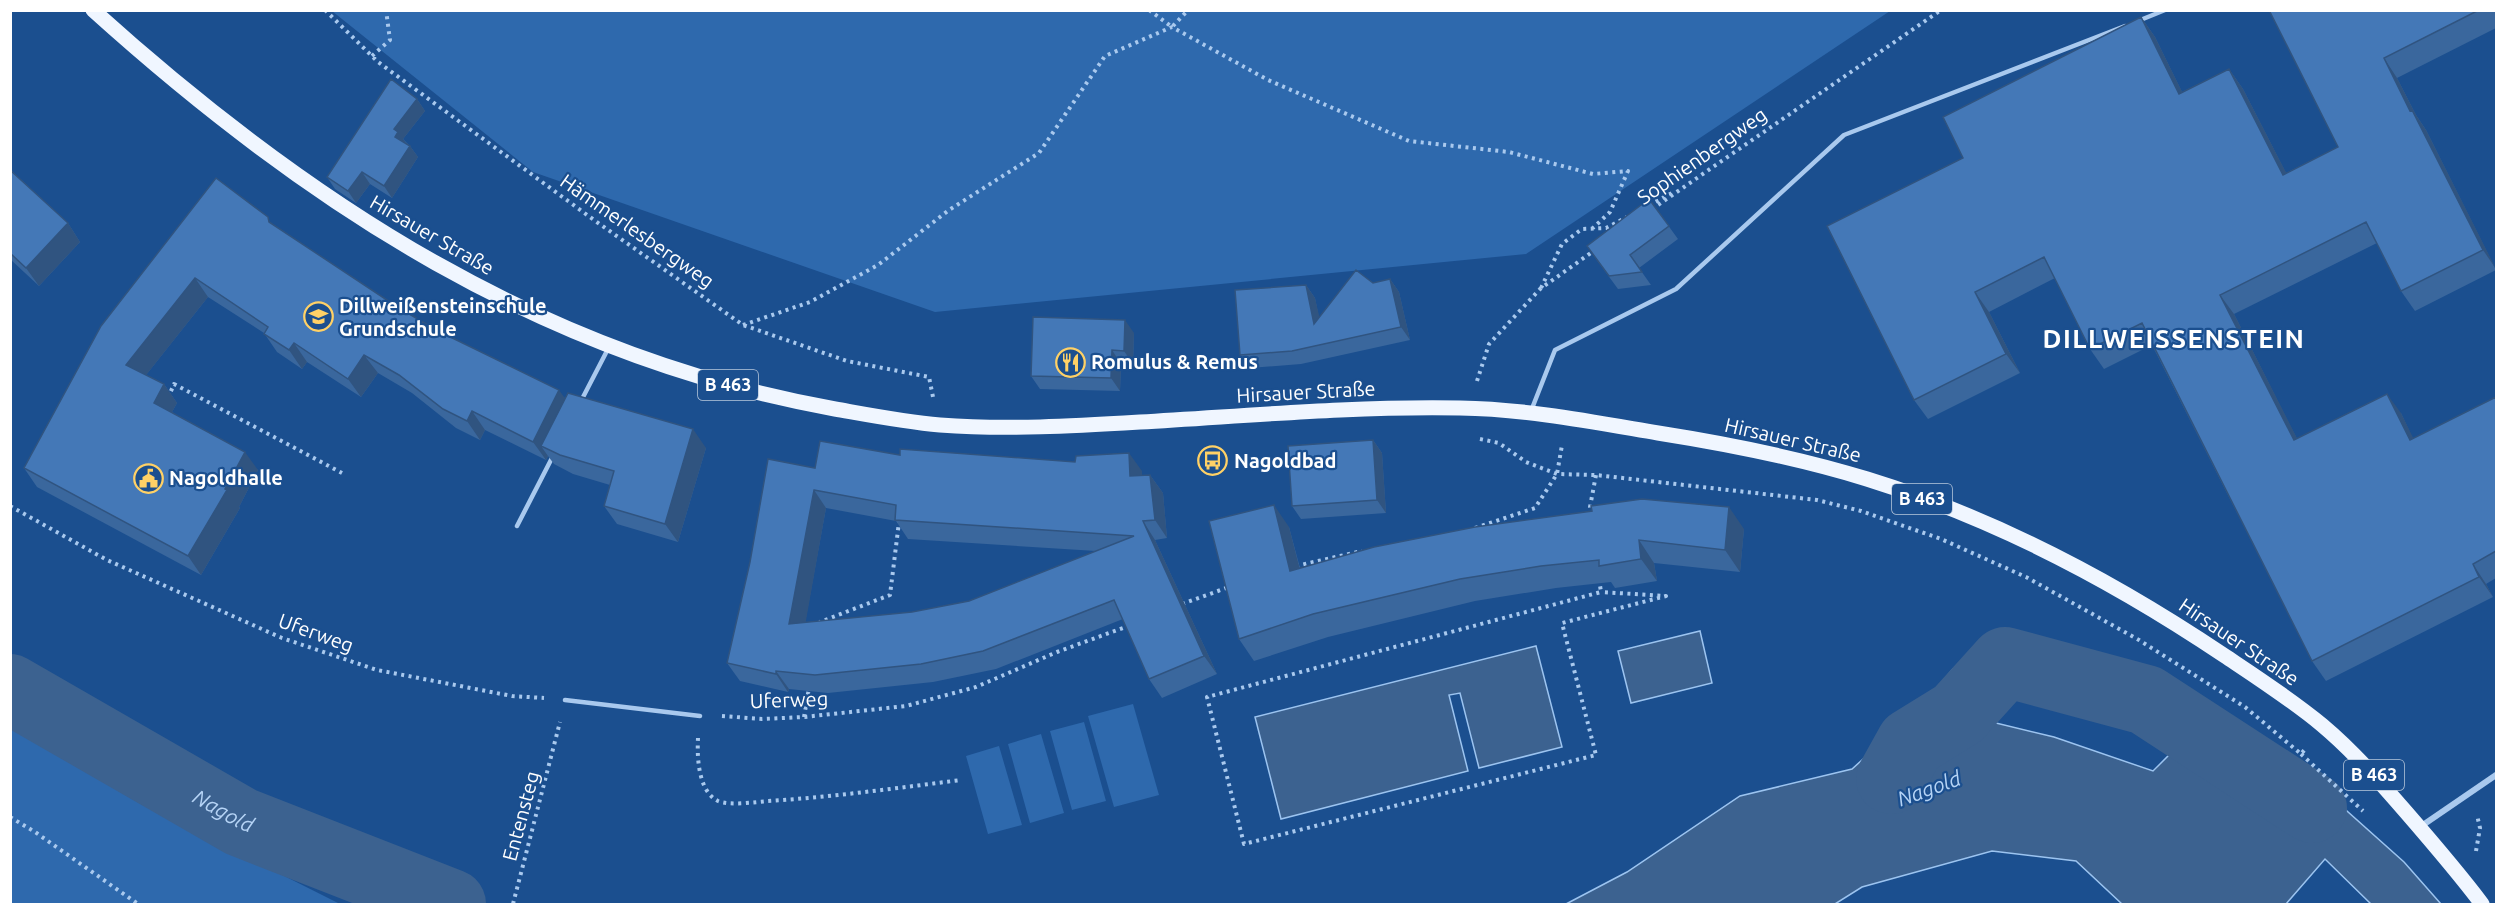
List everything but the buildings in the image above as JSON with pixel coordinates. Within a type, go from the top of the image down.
[{"type":"main road","name":"Hirsauer Straße","points":[[93,10],[198,102],[331,199],[410,250],[470,284],[532,314],[609,346],[680,372],[750,391],[832,409],[939,424],[1010,428],[1363,409],[1468,408],[1530,413],[1708,441],[1867,479],[1940,506],[2023,540],[2101,580],[2185,629],[2324,727],[2372,773],[2482,904]]},
{"type":"street","points":[[2420,828],[2496,775]]},
{"type":"lane","points":[[1530,413],[1555,350],[1676,289],[1844,135],[2165,10]]},
{"type":"lane","points":[[577,410],[609,346]]},
{"type":"lane","points":[[517,526],[555,452]]},
{"type":"lane","points":[[564,700],[700,716]]},
{"type":"path","name":"Hämmerlesbergweg","points":[[325,10],[372,56],[584,213],[743,325],[847,361],[929,377],[939,424]]},
{"type":"path","points":[[372,56],[390,40],[386,10]]},
{"type":"path","points":[[1149,10],[1172,27],[1268,80],[1409,141],[1509,152],[1593,174],[1628,171],[1610,212],[1593,228]]},
{"type":"path","points":[[743,325],[810,302],[878,265],[949,210],[1040,153],[1105,56],[1172,27],[1188,10]]},
{"type":"path","name":"Sophienbergweg","points":[[1643,216],[1941,10]]},
{"type":"path","points":[[1647,206],[1688,184]]},
{"type":"path","points":[[1540,289],[1562,244],[1582,229],[1606,228],[1637,211]]},
{"type":"path","points":[[1596,249],[1540,289],[1489,344],[1468,408],[1467,437],[1499,442],[1526,462],[1557,474],[1596,475],[1817,500],[1861,511],[1941,539],[2026,577],[2139,640],[2245,707],[2301,753],[2363,811]]},
{"type":"path","points":[[168,398],[174,384],[342,473]]},
{"type":"path","points":[[1470,529],[1534,508],[1557,474]]},
{"type":"path","points":[[1591,516],[1590,507],[1596,475]]},
{"type":"path","name":"Uferweg","points":[[10,506],[107,560],[303,645],[376,670],[512,696],[564,700]]},
{"type":"path","points":[[818,633],[819,622],[890,595],[900,518]]},
{"type":"path","points":[[1292,567],[1372,548]]},
{"type":"path","points":[[1599,574],[1601,592]]},
{"type":"path","points":[[1181,605],[1235,585]]},
{"type":"path","points":[[1601,592],[1666,596],[1562,623],[1596,755],[1244,843],[1207,697],[1601,592]]},
{"type":"path","name":"Uferweg","points":[[700,716],[804,717],[906,706],[976,687],[1057,652],[1141,621]]},
{"type":"path","points":[[804,717],[809,687]]},
{"type":"path","points":[[700,716],[697,749],[703,785],[718,801],[741,803],[829,797],[961,780]]},
{"type":"path","points":[[2301,753],[2324,727]]},
{"type":"path","name":"Entensteg","points":[[513,904],[557,735]]},
{"type":"path","points":[[2468,795],[2480,828],[2476,852]]},
{"type":"path","points":[[10,817],[35,832],[123,896],[138,904]]},
{"type":"shaded area","points":[[332,11],[1890,11],[1526,254],[935,312],[533,172]]},
{"type":"shaded area","points":[[1133,704],[1159,795],[1114,807],[1088,716]]},
{"type":"shaded area","points":[[1084,722],[1106,801],[1072,810],[1050,731]]},
{"type":"shaded area","points":[[11,727],[139,803],[340,904],[11,904]]},
{"type":"shaded area","points":[[1041,734],[1064,813],[1030,823],[1008,744]]},
{"type":"shaded area","points":[[999,746],[1022,825],[988,834],[966,756]]},
{"type":"water","points":[[1700,631],[1712,683],[1631,703],[1618,651]]},
{"type":"water","points":[[1536,646],[1562,747],[1479,768],[1460,693],[1449,695],[1468,771],[1281,819],[1255,717]]},
{"type":"water","points":[[2005,663],[1959,714],[2054,737],[2153,771],[2172,752],[2252,793],[2287,826],[2329,795],[2404,862],[2441,904],[2371,904],[2325,859],[2286,904],[2122,904],[2076,861],[1992,851],[1862,887],[1835,904],[1566,904],[1627,872],[1740,796],[1852,769],[1920,708],[1953,669]]},
{"type":"waterway","points":[[1891,779],[1911,743],[1958,714],[2005,662],[2146,700],[2312,808]]},
{"type":"waterway","name":"Nagold","points":[[10,689],[241,822],[451,904]]},
{"type":"place","name":"Dillweißensteinschule Grundschule","points":[[318,317]]},
{"type":"place","name":"Romulus & Remus","points":[[1070,362]]},
{"type":"place","name":"Nagoldbad","points":[[1213,461]]},
{"type":"place","name":"Nagoldhalle","points":[[148,478]]},
{"type":"district","name":"DILLWEISSENSTEIN","points":[[2174,339]]}]
